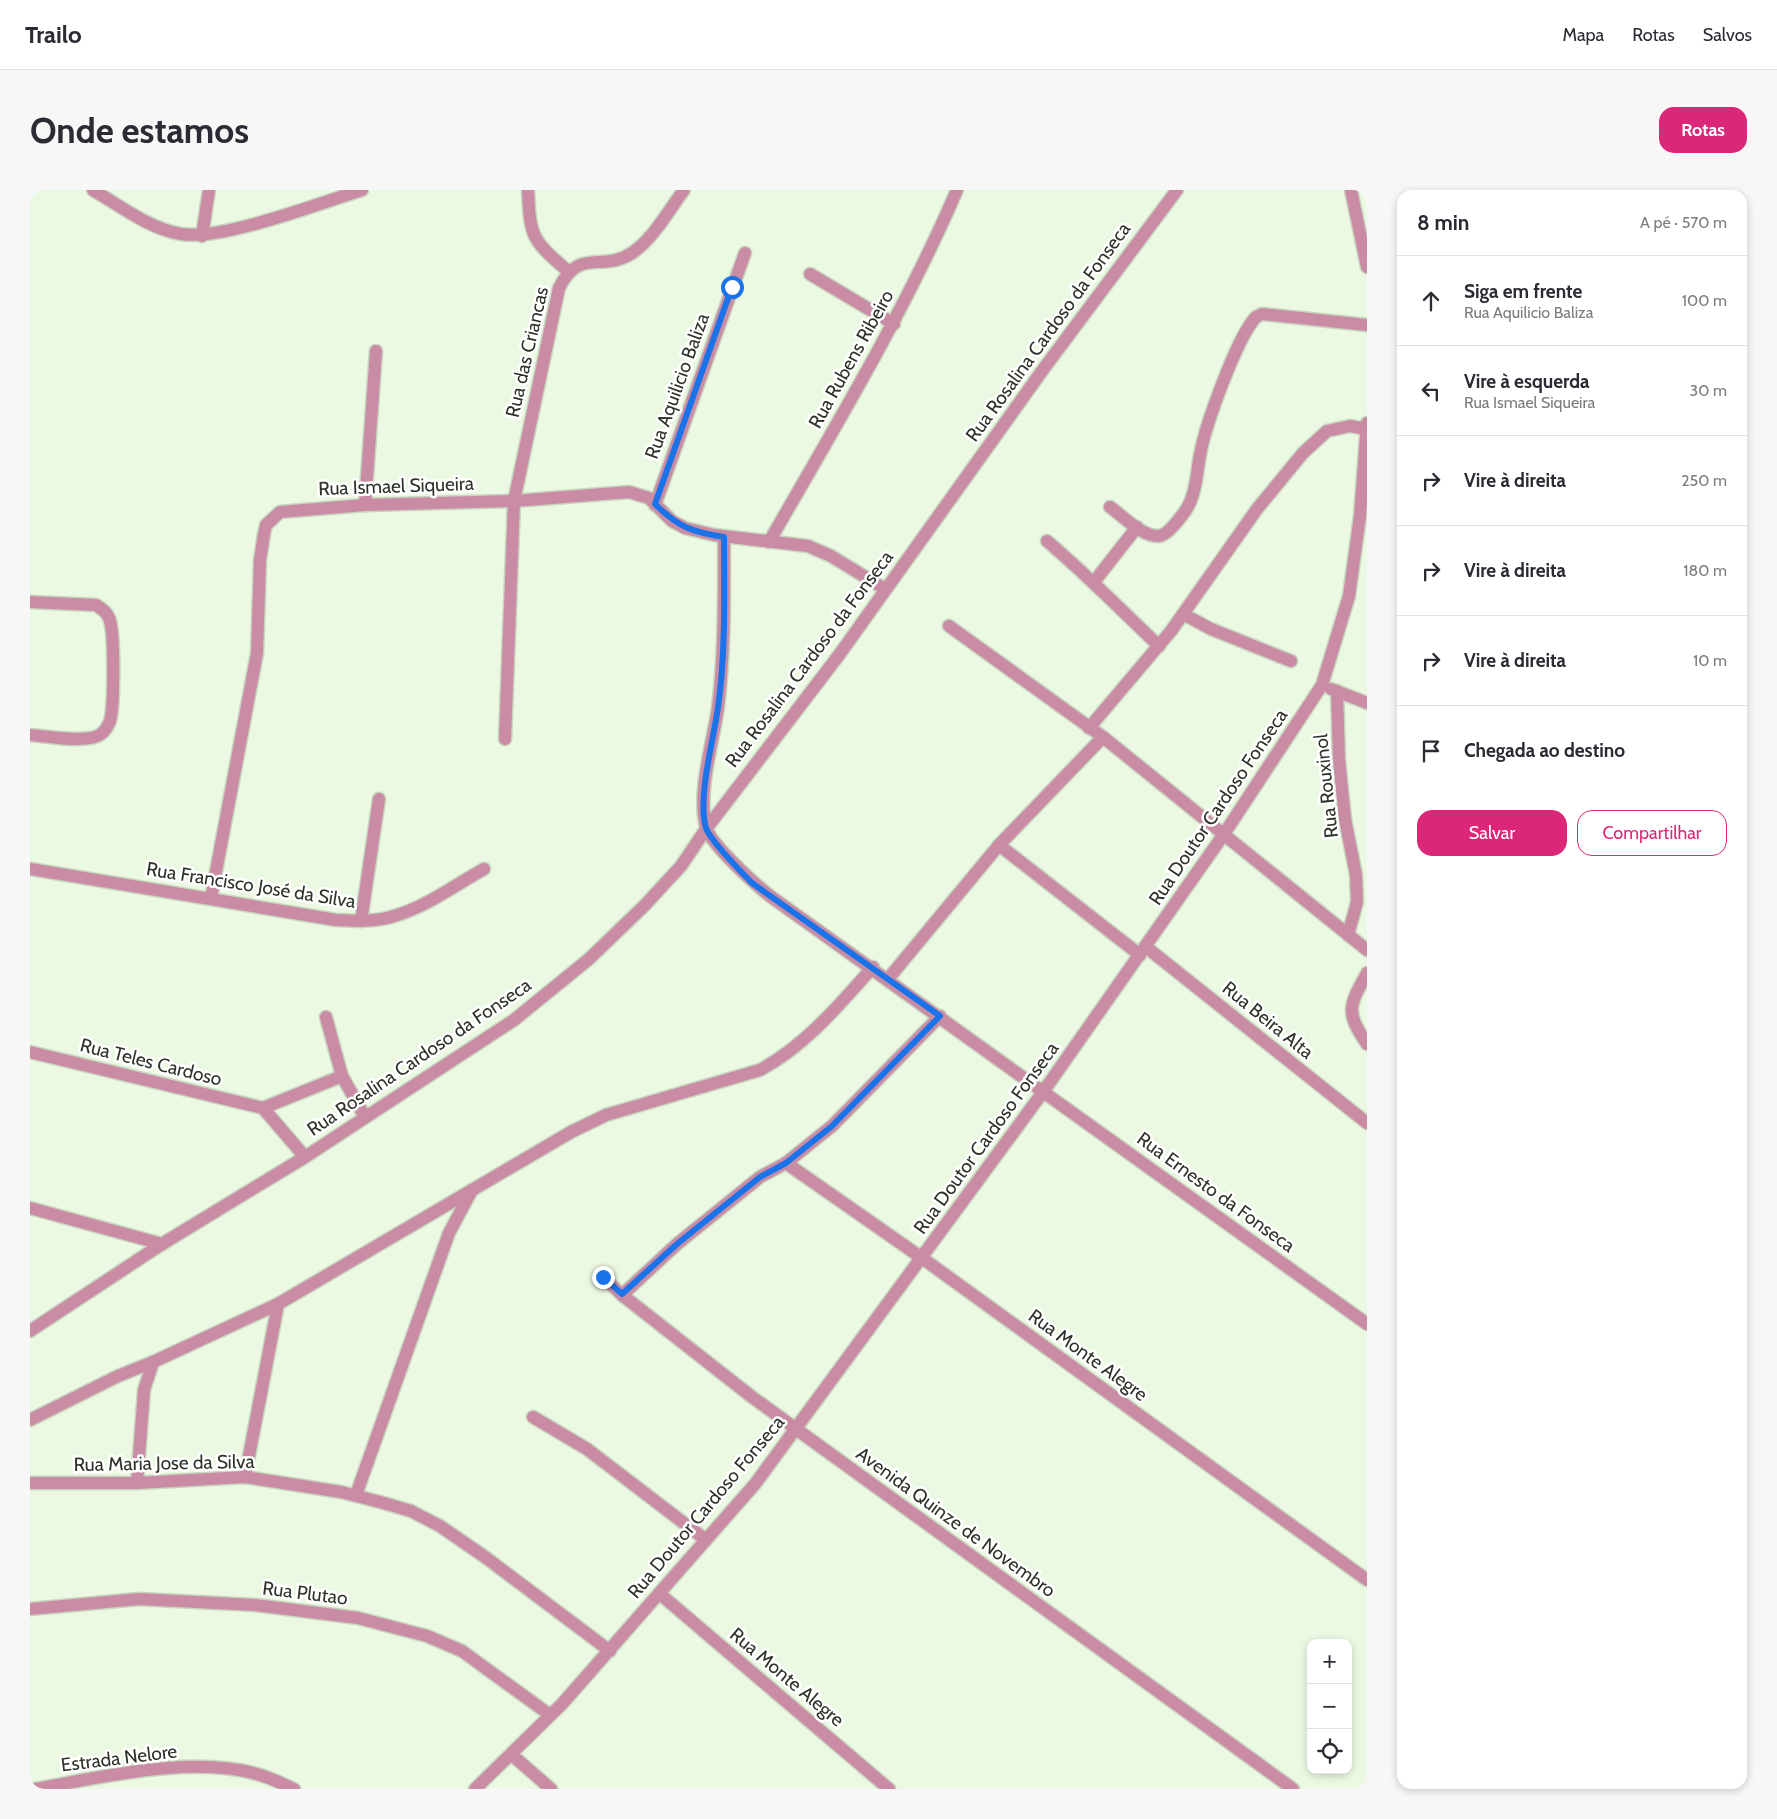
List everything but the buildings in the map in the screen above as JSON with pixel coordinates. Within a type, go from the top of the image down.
[{"type":"street","points":[[93,190],[160,228],[182,234],[202,236],[362,190]]},
{"type":"street","points":[[202,236],[209,190]]},
{"type":"street","points":[[528,190],[529,225],[534,238],[546,253],[569,272]]},
{"type":"street","name":"Rua das Criancas","points":[[505,739],[514,501],[559,288],[569,272],[579,264],[620,260],[632,253],[641,245],[684,190]]},
{"type":"street","name":"Rua Rubens Ribeiro","points":[[769,542],[894,324],[933,246],[957,190]]},
{"type":"street","name":"Rua Rosalina Cardoso da Fonseca","points":[[30,1331],[162,1244],[304,1157],[514,1020],[590,959],[681,866],[706,829],[839,655],[1042,371],[1177,190]]},
{"type":"street","points":[[1351,190],[1367,267]]},
{"type":"street","name":"Rua Aquilicio Baliza","points":[[655,504],[745,253]]},
{"type":"street","points":[[810,274],[894,324]]},
{"type":"street","points":[[1110,507],[1137,527],[1153,535],[1161,536],[1168,531],[1188,507],[1195,490],[1200,454],[1218,397],[1236,354],[1256,317],[1262,314],[1367,325]]},
{"type":"street","points":[[365,505],[376,351]]},
{"type":"street","points":[[1089,728],[1159,646],[1257,508],[1303,453],[1327,431],[1350,426],[1367,426]]},
{"type":"street","name":"Rua Doutor Cardoso Fonseca","points":[[475,1789],[512,1755],[610,1651],[755,1484],[1043,1092],[1224,834],[1322,685],[1349,596],[1363,518],[1367,426]]},
{"type":"street","name":"Rua Ismael Siqueira","points":[[211,898],[257,653],[260,560],[266,525],[280,512],[365,505],[514,501],[629,492],[649,498],[672,521],[685,528],[724,537],[808,546],[831,556],[885,589]]},
{"type":"street","points":[[1094,582],[1137,527]]},
{"type":"street","points":[[706,829],[705,800],[708,764],[718,707],[723,641],[724,537]]},
{"type":"street","points":[[1046,541],[1094,582],[1102,592],[1159,646]]},
{"type":"street","points":[[30,602],[96,605],[109,618],[112,641],[112,702],[110,720],[107,728],[100,735],[86,739],[30,735]]},
{"type":"street","points":[[1183,614],[1211,629],[1290,661]]},
{"type":"street","points":[[949,626],[1103,738],[1367,950]]},
{"type":"street","points":[[1322,685],[1367,703]]},
{"type":"street","name":"Rua Rouxinol","points":[[1337,691],[1343,799],[1356,875],[1357,902],[1348,935]]},
{"type":"street","points":[[888,979],[999,845],[1103,738]]},
{"type":"street","points":[[360,922],[379,799]]},
{"type":"street","name":"Rua Ernesto da Fonseca","points":[[706,829],[752,883],[873,967],[1043,1092],[1189,1194],[1367,1324]]},
{"type":"street","name":"Rua Beira Alta","points":[[999,845],[1143,951],[1367,1123]]},
{"type":"street","name":"Rua Francisco José da Silva","points":[[30,869],[336,920],[360,922],[394,917],[422,905],[484,869]]},
{"type":"street","points":[[30,1420],[118,1376],[153,1362],[278,1304],[472,1190],[606,1115],[760,1070],[780,1059],[826,1019],[873,967]]},
{"type":"street","points":[[1367,974],[1350,1008],[1351,1017],[1367,1044]]},
{"type":"street","points":[[622,1294],[677,1244],[760,1177],[786,1163],[832,1126],[940,1016]]},
{"type":"street","points":[[326,1017],[342,1076],[365,1117]]},
{"type":"street","name":"Rua Teles Cardoso","points":[[30,1052],[263,1108]]},
{"type":"street","points":[[304,1157],[263,1108],[342,1076]]},
{"type":"street","name":"Rua Monte Alegre","points":[[786,1163],[922,1258],[1367,1580]]},
{"type":"street","points":[[356,1495],[449,1233],[472,1190]]},
{"type":"street","points":[[30,1208],[162,1244]]},
{"type":"street","name":"Avenida Quinze de Novembro","points":[[603,1277],[752,1397],[1293,1789]]},
{"type":"street","points":[[245,1477],[278,1304]]},
{"type":"street","points":[[137,1483],[144,1390],[153,1362]]},
{"type":"street","points":[[533,1417],[587,1449],[706,1540]]},
{"type":"street","name":"Rua Maria Jose da Silva","points":[[30,1483],[137,1483],[245,1477],[356,1495],[411,1511],[440,1526],[486,1557],[610,1651]]},
{"type":"street","name":"Rua Monte Alegre","points":[[660,1594],[889,1789]]},
{"type":"street","name":"Rua Plutao","points":[[30,1609],[139,1598],[255,1605],[358,1618],[427,1636],[454,1647],[478,1661],[550,1715]]},
{"type":"street","points":[[512,1755],[551,1789]]},
{"type":"street","name":"Estrada Nelore","points":[[35,1789],[134,1772],[186,1768],[233,1770],[265,1776],[294,1789]]},
{"type":"route","points":[[603,1277],[622,1294],[677,1244],[760,1177],[786,1163],[812,1144],[886,1074],[940,1016],[752,883],[706,829],[705,800],[708,764],[718,707],[723,641],[724,537],[685,528],[672,521],[655,504],[732,287]]}]
